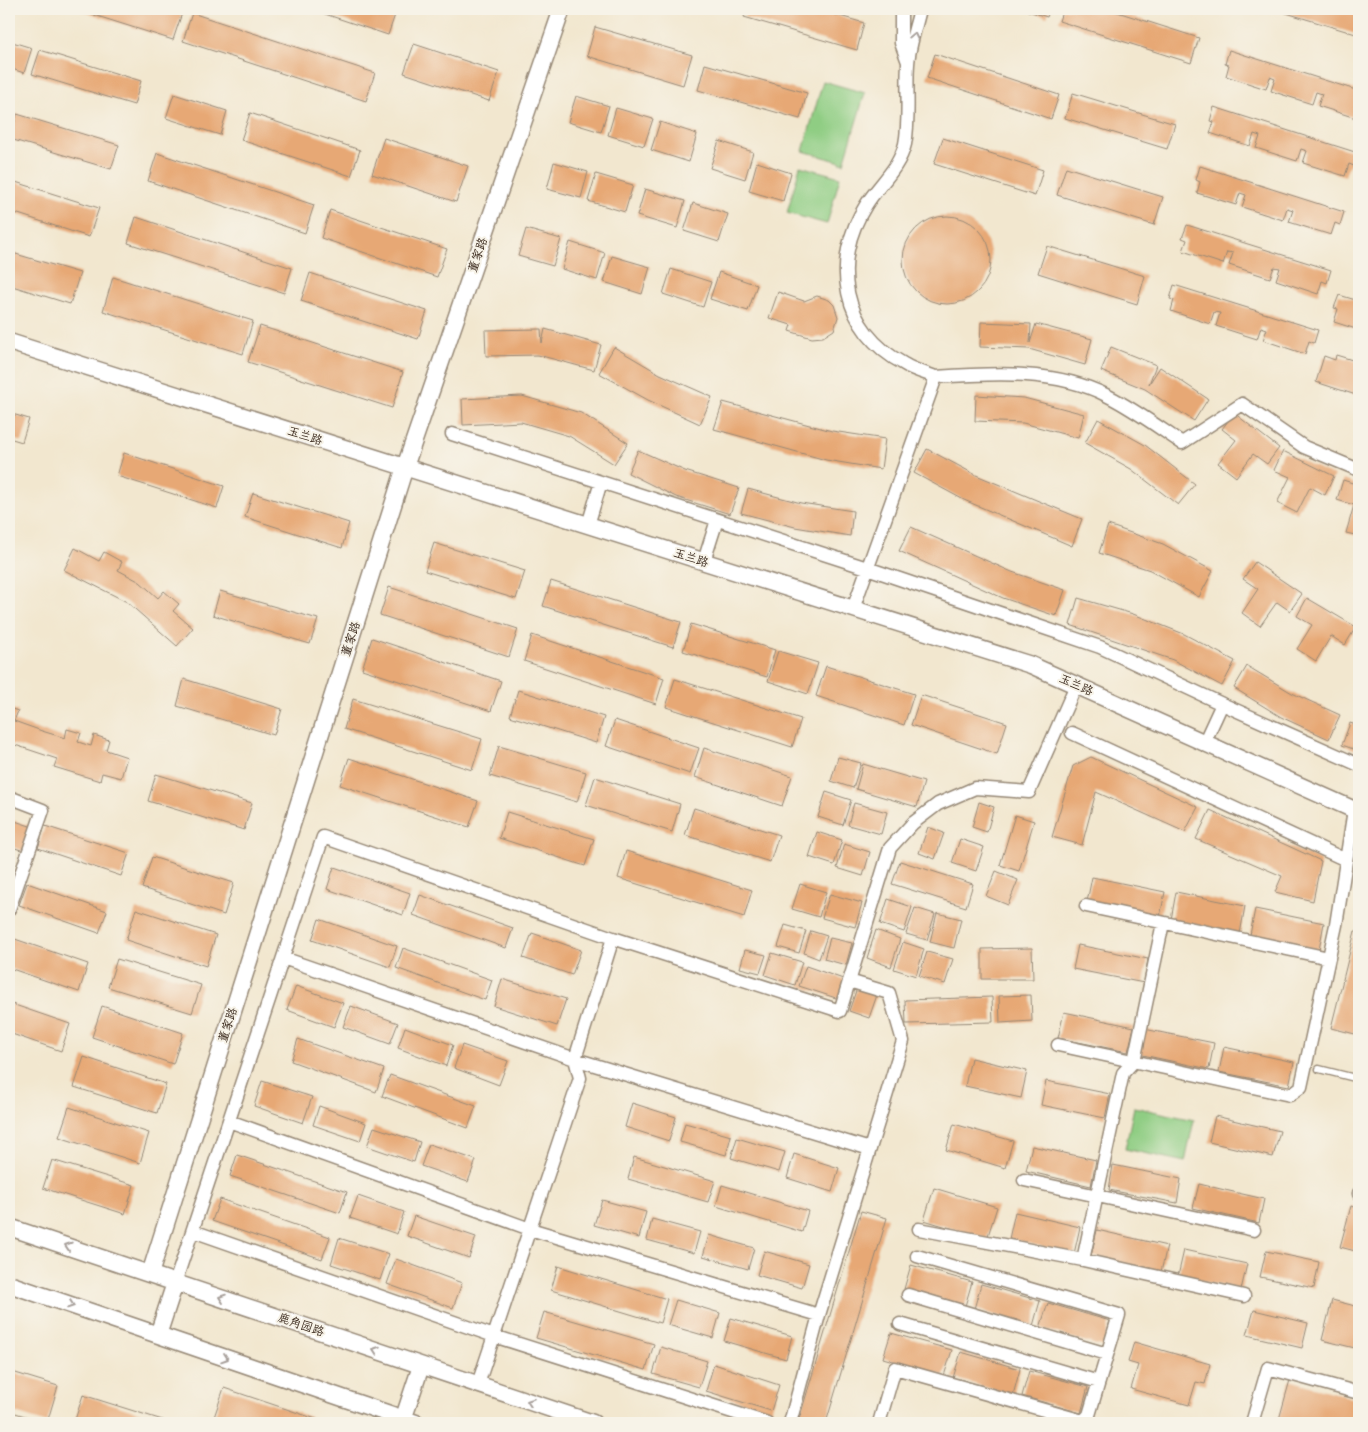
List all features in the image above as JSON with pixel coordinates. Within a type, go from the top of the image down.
[{"type":"street","name":"董家路","points":[[150,1274],[405,467],[562,9]]},
{"type":"street","points":[[901,9],[901,43],[908,62]]},
{"type":"street","points":[[920,9],[908,62],[905,145],[894,168],[866,205],[852,233],[846,258],[846,289],[856,318],[875,343],[904,364],[936,376],[1016,374],[1065,381],[1107,395],[1182,443],[1242,404],[1304,447],[1359,470]]},
{"type":"street","name":"玉兰路","points":[[9,342],[1031,665],[1356,811]]},
{"type":"street","points":[[853,609],[936,376]]},
{"type":"street","points":[[452,434],[867,568],[1100,647],[1359,765]]},
{"type":"street","points":[[588,525],[602,482]]},
{"type":"street","points":[[704,561],[717,520]]},
{"type":"street","points":[[158,1335],[324,837],[613,938],[840,1011],[890,848],[913,823],[938,804],[975,788],[1029,792],[1076,685]]},
{"type":"street","points":[[1204,742],[1222,704]]},
{"type":"street","points":[[1072,732],[1346,860]]},
{"type":"street","points":[[9,797],[43,810],[9,909]]},
{"type":"street","points":[[1058,1045],[1290,1095],[1301,1087],[1329,958],[1356,811]]},
{"type":"street","points":[[1086,906],[1329,958]]},
{"type":"street","points":[[1082,1260],[1124,1073],[1134,1061],[1163,923]]},
{"type":"street","points":[[478,1384],[580,1078],[575,1059],[613,938]]},
{"type":"street","points":[[283,958],[575,1059],[870,1149]]},
{"type":"street","points":[[790,1423],[819,1315],[903,1041],[889,993],[849,981]]},
{"type":"street","points":[[229,1121],[530,1229],[819,1315]]},
{"type":"street","points":[[1024,1180],[1254,1230]]},
{"type":"street","name":"鹿角园路","points":[[9,1227],[593,1423]]},
{"type":"street","points":[[918,1229],[1082,1260],[1244,1296]]},
{"type":"street","points":[[193,1231],[494,1336],[767,1423]]},
{"type":"street","points":[[879,1423],[895,1368],[1082,1422],[1090,1415],[1119,1315],[917,1256]]},
{"type":"street","points":[[9,1284],[407,1422],[421,1366]]},
{"type":"street","points":[[908,1295],[1107,1354]]},
{"type":"street","points":[[900,1324],[1099,1382]]},
{"type":"street","points":[[1252,1423],[1268,1368],[1359,1393]]},
{"type":"lane","points":[[1319,1069],[1359,1078]]},
{"type":"green space","points":[[823,81],[865,93],[844,163],[803,151]]},
{"type":"green space","points":[[800,166],[840,177],[827,224],[787,213]]},
{"type":"green space","points":[[1134,1107],[1194,1120],[1185,1162],[1125,1149]]},
{"type":"building","points":[[75,9],[178,9],[183,10],[173,40]]},
{"type":"building","points":[[310,9],[397,9],[388,35]]},
{"type":"building","points":[[746,9],[816,9],[864,23],[857,50],[744,17]]},
{"type":"building","points":[[1022,9],[1050,9],[1047,17]]},
{"type":"building","points":[[1063,9],[1108,9],[1199,38],[1191,63],[1059,21]]},
{"type":"building","points":[[1273,9],[1359,9],[1359,35]]},
{"type":"building","points":[[192,13],[375,73],[366,101],[183,41]]},
{"type":"building","points":[[595,27],[692,55],[683,85],[587,56]]},
{"type":"building","points":[[9,41],[32,48],[24,73],[9,68]]},
{"type":"building","points":[[414,44],[499,72],[489,101],[404,73]]},
{"type":"building","points":[[40,50],[141,81],[134,105],[32,74]]},
{"type":"building","points":[[1229,50],[1359,91],[1359,119],[1318,106],[1322,94],[1316,92],[1312,104],[1271,91],[1275,79],[1270,77],[1266,89],[1226,76],[1229,65],[1225,64]]},
{"type":"building","points":[[935,54],[1059,95],[1051,119],[927,78]]},
{"type":"building","points":[[705,64],[807,93],[800,119],[698,90]]},
{"type":"building","points":[[1073,93],[1175,124],[1167,149],[1065,118]]},
{"type":"building","points":[[174,94],[227,111],[220,135],[166,118]]},
{"type":"building","points":[[576,96],[609,106],[601,132],[568,122]]},
{"type":"building","points":[[1214,107],[1358,153],[1354,166],[1349,164],[1345,176],[1303,163],[1307,151],[1301,149],[1297,161],[1256,148],[1260,136],[1254,134],[1250,146],[1210,133],[1214,122],[1210,121]]},
{"type":"building","points":[[616,108],[653,119],[644,146],[608,135]]},
{"type":"building","points":[[250,113],[360,150],[351,176],[241,140]]},
{"type":"building","points":[[17,114],[119,145],[111,169],[10,139]]},
{"type":"building","points":[[660,122],[697,134],[689,162],[651,150]]},
{"type":"building","points":[[384,138],[468,166],[456,202],[372,174]]},
{"type":"building","points":[[943,138],[1043,170],[1035,196],[934,164]]},
{"type":"building","points":[[719,141],[753,152],[745,179],[710,168]]},
{"type":"building","points":[[157,153],[314,205],[305,233],[148,181]]},
{"type":"building","points":[[554,162],[588,172],[581,198],[547,189]]},
{"type":"building","points":[[757,162],[791,173],[783,201],[749,191]]},
{"type":"building","points":[[1200,166],[1344,212],[1340,225],[1335,223],[1331,235],[1289,222],[1293,210],[1287,208],[1283,220],[1242,207],[1246,195],[1240,193],[1236,205],[1197,193],[1200,182],[1196,180]]},
{"type":"building","points":[[1066,167],[1163,197],[1154,225],[1057,195]]},
{"type":"building","points":[[596,174],[633,185],[625,212],[588,201]]},
{"type":"building","points":[[9,180],[99,208],[89,237],[9,211]]},
{"type":"building","points":[[645,189],[685,201],[677,228],[637,216]]},
{"type":"building","points":[[693,203],[728,214],[719,242],[684,231]]},
{"type":"building","points":[[330,210],[447,249],[437,277],[321,238]]},
{"type":"building","points":[[947,216],[964,219],[978,229],[988,243],[991,260],[988,277],[978,291],[964,301],[947,304],[930,301],[916,291],[906,277],[903,260],[906,243],[916,229],[930,219]]},
{"type":"building","points":[[136,217],[292,268],[284,293],[128,243]]},
{"type":"building","points":[[1187,225],[1331,270],[1327,283],[1322,281],[1318,294],[1276,280],[1280,268],[1274,267],[1270,278],[1229,265],[1233,253],[1227,252],[1223,264],[1183,251],[1187,240],[1182,238]]},
{"type":"building","points":[[526,229],[561,239],[553,266],[518,256]]},
{"type":"building","points":[[570,242],[605,253],[597,280],[562,269]]},
{"type":"building","points":[[1047,246],[1145,276],[1137,304],[1038,273]]},
{"type":"building","points":[[9,252],[80,273],[70,304],[9,285]]},
{"type":"building","points":[[612,256],[650,267],[642,294],[604,282]]},
{"type":"building","points":[[671,269],[711,282],[703,307],[663,294]]},
{"type":"building","points":[[719,272],[757,285],[748,311],[710,299]]},
{"type":"building","points":[[310,273],[427,311],[418,339],[301,301]]},
{"type":"building","points":[[113,277],[253,321],[243,354],[103,311]]},
{"type":"building","points":[[1174,285],[1318,330],[1314,343],[1309,341],[1305,354],[1263,340],[1267,329],[1261,327],[1257,339],[1216,326],[1220,313],[1214,312],[1210,324],[1171,311],[1174,300],[1170,299]]},
{"type":"building","points":[[778,292],[804,301],[817,296],[829,300],[834,305],[838,317],[834,330],[823,337],[812,338],[789,331],[791,325],[769,318]]},
{"type":"building","points":[[1339,295],[1359,301],[1359,330],[1334,322],[1338,309],[1334,308]]},
{"type":"building","points":[[981,322],[1031,324],[1030,343],[1036,324],[1092,339],[1085,365],[1029,349],[980,347]]},
{"type":"building","points":[[260,326],[403,372],[392,408],[248,362]]},
{"type":"building","points":[[541,329],[542,343],[545,329],[601,345],[594,370],[538,355],[486,356],[485,330]]},
{"type":"building","points":[[614,347],[660,374],[712,397],[700,424],[648,400],[599,373]]},
{"type":"building","points":[[1111,347],[1156,365],[1149,384],[1160,367],[1208,399],[1194,421],[1145,389],[1101,371]]},
{"type":"building","points":[[1336,355],[1359,362],[1359,396],[1316,382],[1324,356],[1335,360]]},
{"type":"building","points":[[976,395],[1024,398],[1084,414],[1078,438],[1023,423],[975,421]]},
{"type":"building","points":[[522,396],[581,413],[628,443],[614,464],[569,436],[521,422],[463,425],[462,399]]},
{"type":"building","points":[[723,402],[832,431],[885,439],[881,469],[826,460],[714,429]]},
{"type":"building","points":[[9,413],[29,419],[22,442],[9,438]]},
{"type":"building","points":[[1234,413],[1279,448],[1267,464],[1253,454],[1236,477],[1218,463],[1236,440],[1222,429]]},
{"type":"building","points":[[1098,419],[1145,445],[1195,484],[1178,505],[1131,469],[1085,443]]},
{"type":"building","points":[[927,449],[976,475],[1082,519],[1072,546],[964,500],[914,473]]},
{"type":"building","points":[[638,450],[685,471],[739,488],[730,514],[676,497],[628,473]]},
{"type":"building","points":[[1283,451],[1334,476],[1325,495],[1310,487],[1297,513],[1277,503],[1290,477],[1274,470]]},
{"type":"building","points":[[124,453],[224,486],[217,508],[117,476]]},
{"type":"building","points":[[1343,480],[1359,485],[1359,536],[1346,533],[1354,505],[1337,500]]},
{"type":"building","points":[[748,489],[801,503],[853,511],[850,536],[795,527],[741,513]]},
{"type":"building","points":[[253,493],[349,523],[342,548],[245,517]]},
{"type":"building","points":[[1108,525],[1163,544],[1213,571],[1199,597],[1150,570],[1099,553]]},
{"type":"building","points":[[911,527],[1012,572],[1065,590],[1056,616],[1003,598],[899,551]]},
{"type":"building","points":[[434,543],[525,571],[516,599],[425,571]]},
{"type":"building","points":[[75,548],[99,561],[104,552],[122,562],[118,570],[140,582],[158,598],[164,591],[179,604],[173,611],[193,628],[177,646],[127,602],[64,570]]},
{"type":"building","points":[[1255,562],[1302,594],[1290,611],[1277,602],[1260,626],[1242,613],[1258,589],[1243,579]]},
{"type":"building","points":[[551,581],[681,622],[673,647],[543,606]]},
{"type":"building","points":[[389,587],[518,629],[509,657],[380,615]]},
{"type":"building","points":[[220,591],[318,619],[310,644],[213,615]]},
{"type":"building","points":[[1078,598],[1133,614],[1184,634],[1235,661],[1222,686],[1173,660],[1070,625]]},
{"type":"building","points":[[1307,598],[1356,627],[1345,645],[1331,636],[1316,661],[1297,649],[1312,625],[1297,616]]},
{"type":"building","points":[[691,624],[775,650],[767,677],[683,651]]},
{"type":"building","points":[[532,635],[664,678],[656,704],[524,661]]},
{"type":"building","points":[[372,638],[501,681],[491,711],[362,669]]},
{"type":"building","points":[[778,651],[818,663],[808,694],[768,681]]},
{"type":"building","points":[[826,666],[914,694],[904,725],[816,696]]},
{"type":"building","points":[[1247,666],[1292,693],[1340,715],[1329,739],[1281,717],[1234,688]]},
{"type":"building","points":[[184,679],[282,709],[274,735],[177,706]]},
{"type":"building","points":[[675,679],[801,719],[792,747],[666,707]]},
{"type":"building","points":[[518,690],[604,717],[596,743],[510,716]]},
{"type":"building","points":[[921,695],[1007,723],[997,754],[911,725]]},
{"type":"building","points":[[353,699],[482,739],[472,770],[344,729]]},
{"type":"building","points":[[9,708],[18,711],[14,721],[42,731],[65,738],[67,729],[81,733],[78,742],[91,746],[94,735],[109,740],[106,750],[127,757],[121,778],[102,773],[100,781],[54,767],[57,759],[12,744],[9,753]]},
{"type":"building","points":[[615,720],[699,748],[690,774],[606,746]]},
{"type":"building","points":[[1350,723],[1359,726],[1359,751],[1342,745]]},
{"type":"building","points":[[499,746],[586,772],[577,802],[490,776]]},
{"type":"building","points":[[704,748],[792,776],[782,806],[695,777]]},
{"type":"building","points":[[838,757],[861,763],[853,788],[831,781]]},
{"type":"building","points":[[1091,757],[1198,807],[1185,832],[1096,792],[1082,845],[1052,837],[1073,766]]},
{"type":"building","points":[[349,758],[478,801],[469,827],[340,785]]},
{"type":"building","points":[[863,764],[924,782],[917,807],[856,789]]},
{"type":"building","points":[[156,774],[252,803],[244,830],[148,801]]},
{"type":"building","points":[[595,777],[680,804],[672,832],[586,805]]},
{"type":"building","points":[[826,792],[851,800],[843,825],[818,817]]},
{"type":"building","points":[[979,802],[994,807],[987,832],[972,827]]},
{"type":"building","points":[[854,803],[887,812],[881,834],[848,825]]},
{"type":"building","points":[[694,808],[779,835],[770,862],[685,835]]},
{"type":"building","points":[[1210,810],[1321,861],[1313,901],[1275,892],[1282,876],[1196,839]]},
{"type":"building","points":[[507,812],[594,839],[585,866],[499,838]]},
{"type":"building","points":[[1015,815],[1034,821],[1019,871],[1000,865]]},
{"type":"building","points":[[9,819],[33,827],[24,851],[9,846]]},
{"type":"building","points":[[45,826],[129,853],[121,876],[38,848]]},
{"type":"building","points":[[928,827],[944,833],[935,859],[919,853]]},
{"type":"building","points":[[817,832],[842,840],[834,865],[809,857]]},
{"type":"building","points":[[960,839],[984,847],[976,871],[952,863]]},
{"type":"building","points":[[844,844],[870,852],[863,876],[837,868]]},
{"type":"building","points":[[626,851],[752,890],[744,917],[618,878]]},
{"type":"building","points":[[152,857],[234,883],[224,915],[142,888]]},
{"type":"building","points":[[900,861],[973,884],[966,907],[892,884]]},
{"type":"building","points":[[334,867],[410,893],[403,915],[327,889]]},
{"type":"building","points":[[996,871],[1018,880],[1008,905],[986,896]]},
{"type":"building","points":[[1092,877],[1165,892],[1160,917],[1087,902]]},
{"type":"building","points":[[27,883],[107,911],[99,933],[19,905]]},
{"type":"building","points":[[800,884],[826,892],[819,917],[792,909]]},
{"type":"building","points":[[1176,892],[1245,906],[1240,934],[1171,920]]},
{"type":"building","points":[[830,894],[862,903],[855,927],[822,918]]},
{"type":"building","points":[[420,895],[513,928],[506,948],[413,915]]},
{"type":"building","points":[[888,899],[912,907],[904,932],[880,924]]},
{"type":"building","points":[[915,908],[935,914],[927,940],[906,934]]},
{"type":"building","points":[[136,909],[216,935],[206,966],[126,940]]},
{"type":"building","points":[[1255,909],[1324,923],[1319,950],[1250,935]]},
{"type":"building","points":[[937,913],[961,919],[954,948],[930,942]]},
{"type":"building","points":[[319,919],[397,946],[390,967],[312,940]]},
{"type":"building","points":[[785,925],[806,931],[799,953],[778,947]]},
{"type":"building","points":[[876,930],[900,939],[891,967],[867,958]]},
{"type":"building","points":[[811,931],[827,936],[819,959],[804,953]]},
{"type":"building","points":[[1355,931],[1359,932],[1359,1035],[1331,1028]]},
{"type":"building","points":[[532,933],[581,950],[572,975],[523,958]]},
{"type":"building","points":[[9,937],[88,964],[79,992],[9,968]]},
{"type":"building","points":[[830,938],[852,943],[846,965],[824,959]]},
{"type":"building","points":[[903,942],[924,949],[916,976],[894,969]]},
{"type":"building","points":[[1078,945],[1148,959],[1144,983],[1073,969]]},
{"type":"building","points":[[403,948],[492,980],[485,1000],[396,968]]},
{"type":"building","points":[[1032,948],[1033,979],[982,979],[982,949]]},
{"type":"building","points":[[745,950],[766,955],[760,973],[740,968]]},
{"type":"building","points":[[927,952],[953,959],[945,984],[919,976]]},
{"type":"building","points":[[772,953],[802,962],[795,985],[765,975]]},
{"type":"building","points":[[117,959],[201,985],[192,1013],[108,987]]},
{"type":"building","points":[[806,966],[846,980],[839,999],[799,986]]},
{"type":"building","points":[[502,979],[566,999],[557,1026],[494,1006]]},
{"type":"building","points":[[296,986],[343,1003],[334,1027],[287,1010]]},
{"type":"building","points":[[857,988],[877,995],[869,1018],[849,1011]]},
{"type":"building","points":[[1031,995],[1032,1021],[1000,1023],[999,996]]},
{"type":"building","points":[[992,997],[993,1022],[906,1024],[905,1000]]},
{"type":"building","points":[[9,1003],[70,1024],[61,1051],[9,1033]]},
{"type":"building","points":[[102,1006],[183,1033],[173,1064],[92,1037]]},
{"type":"building","points":[[351,1006],[398,1023],[390,1044],[343,1027]]},
{"type":"building","points":[[1064,1012],[1134,1027],[1128,1052],[1058,1038]]},
{"type":"building","points":[[405,1027],[453,1045],[446,1066],[398,1048]]},
{"type":"building","points":[[1144,1029],[1214,1043],[1209,1069],[1138,1054]]},
{"type":"building","points":[[298,1039],[384,1069],[376,1092],[291,1061]]},
{"type":"building","points":[[462,1045],[508,1061],[499,1085],[454,1068]]},
{"type":"building","points":[[1224,1047],[1294,1062],[1289,1086],[1219,1072]]},
{"type":"building","points":[[84,1057],[166,1084],[157,1113],[74,1087]]},
{"type":"building","points":[[971,1058],[1027,1071],[1021,1098],[965,1086]]},
{"type":"building","points":[[390,1075],[476,1106],[468,1128],[382,1096]]},
{"type":"building","points":[[262,1081],[312,1097],[303,1123],[254,1106]]},
{"type":"building","points":[[1046,1081],[1110,1094],[1105,1118],[1041,1105]]},
{"type":"building","points":[[632,1103],[676,1117],[669,1141],[625,1127]]},
{"type":"building","points":[[319,1106],[366,1123],[360,1141],[313,1125]]},
{"type":"building","points":[[69,1107],[149,1133],[140,1163],[59,1137]]},
{"type":"building","points":[[1215,1116],[1280,1131],[1273,1157],[1209,1142]]},
{"type":"building","points":[[685,1123],[731,1136],[726,1155],[680,1142]]},
{"type":"building","points":[[954,1124],[1013,1141],[1005,1168],[946,1150]]},
{"type":"building","points":[[374,1127],[420,1142],[414,1162],[367,1146]]},
{"type":"building","points":[[737,1138],[785,1152],[779,1172],[731,1158]]},
{"type":"building","points":[[429,1144],[476,1160],[468,1182],[421,1166]]},
{"type":"building","points":[[1032,1146],[1096,1160],[1091,1186],[1026,1171]]},
{"type":"building","points":[[794,1154],[839,1168],[832,1192],[787,1178]]},
{"type":"building","points":[[237,1155],[347,1192],[340,1213],[230,1176]]},
{"type":"building","points":[[634,1157],[715,1181],[708,1202],[628,1179]]},
{"type":"building","points":[[52,1160],[134,1185],[125,1214],[43,1188]]},
{"type":"building","points":[[1113,1165],[1181,1179],[1177,1203],[1109,1190]]},
{"type":"building","points":[[1199,1184],[1264,1199],[1259,1223],[1193,1208]]},
{"type":"building","points":[[722,1185],[808,1211],[802,1232],[716,1206]]},
{"type":"building","points":[[934,1188],[997,1207],[987,1239],[924,1220]]},
{"type":"building","points":[[358,1196],[404,1212],[397,1234],[350,1218]]},
{"type":"building","points":[[220,1199],[330,1237],[322,1259],[212,1221]]},
{"type":"building","points":[[602,1200],[646,1212],[639,1238],[594,1225]]},
{"type":"building","points":[[1351,1206],[1359,1208],[1359,1252],[1340,1247]]},
{"type":"building","points":[[861,1211],[887,1218],[826,1423],[798,1423]]},
{"type":"building","points":[[1015,1212],[1080,1227],[1074,1254],[1009,1239]]},
{"type":"building","points":[[414,1216],[476,1237],[469,1258],[407,1236]]},
{"type":"building","points":[[652,1219],[700,1232],[694,1253],[647,1240]]},
{"type":"building","points":[[1097,1230],[1167,1246],[1161,1272],[1091,1256]]},
{"type":"building","points":[[709,1235],[754,1248],[748,1269],[703,1256]]},
{"type":"building","points":[[339,1238],[389,1254],[380,1280],[331,1264]]},
{"type":"building","points":[[1184,1250],[1247,1264],[1241,1290],[1178,1276]]},
{"type":"building","points":[[764,1251],[809,1264],[802,1288],[757,1275]]},
{"type":"building","points":[[1266,1251],[1319,1262],[1314,1288],[1260,1277]]},
{"type":"building","points":[[396,1259],[462,1283],[453,1308],[387,1284]]},
{"type":"building","points":[[911,1265],[972,1282],[965,1306],[904,1289]]},
{"type":"building","points":[[558,1266],[667,1299],[660,1323],[551,1290]]},
{"type":"building","points":[[981,1284],[1040,1301],[1033,1326],[974,1309]]},
{"type":"building","points":[[676,1300],[720,1313],[713,1338],[668,1325]]},
{"type":"building","points":[[1332,1300],[1359,1307],[1359,1349],[1322,1340]]},
{"type":"building","points":[[1048,1303],[1110,1321],[1103,1347],[1040,1328]]},
{"type":"building","points":[[1254,1310],[1308,1323],[1302,1348],[1247,1335]]},
{"type":"building","points":[[544,1312],[654,1344],[646,1370],[536,1338]]},
{"type":"building","points":[[731,1318],[792,1336],[786,1359],[724,1341]]},
{"type":"building","points":[[891,1333],[952,1350],[944,1376],[883,1358]]},
{"type":"building","points":[[1134,1342],[1210,1364],[1205,1384],[1196,1382],[1189,1405],[1131,1389],[1138,1365],[1128,1362]]},
{"type":"building","points":[[661,1347],[707,1361],[699,1387],[653,1374]]},
{"type":"building","points":[[961,1352],[1020,1369],[1013,1395],[953,1378]]},
{"type":"building","points":[[714,1364],[779,1385],[771,1411],[706,1391]]},
{"type":"building","points":[[9,1371],[58,1386],[47,1423],[9,1411]]},
{"type":"building","points":[[1029,1371],[1088,1387],[1081,1413],[1022,1396]]},
{"type":"building","points":[[1290,1380],[1359,1400],[1359,1423],[1278,1423]]},
{"type":"building","points":[[224,1388],[328,1423],[212,1423]]},
{"type":"building","points":[[83,1395],[172,1423],[74,1423]]}]
